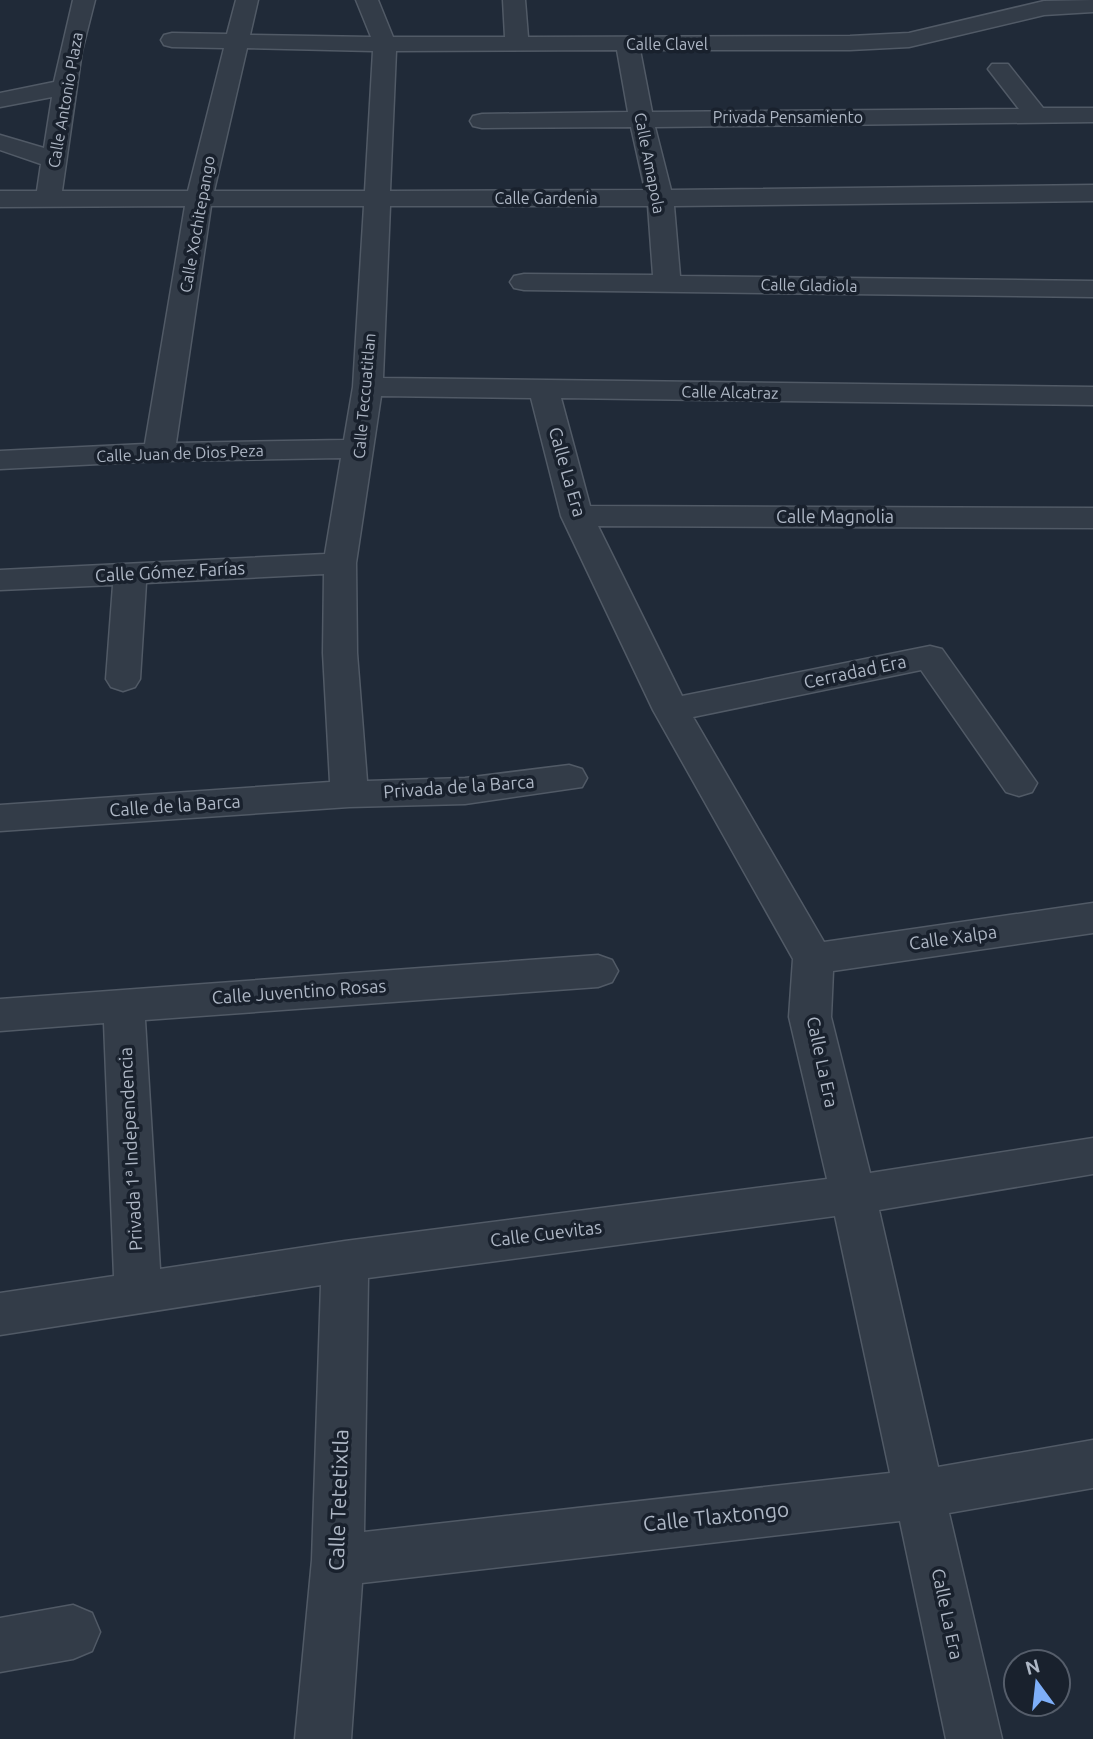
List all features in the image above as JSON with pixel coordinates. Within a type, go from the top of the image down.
[{"type":"street","name":"Calle Antonio Plaza","points":[[48,200],[71,51],[84,0]]},
{"type":"street","name":"Calle Xochitepango","points":[[159,452],[199,199],[247,0]]},
{"type":"street","name":"Calle Teccuatitlan","points":[[349,794],[340,653],[340,563],[368,387],[375,198],[385,44],[367,0]]},
{"type":"street","points":[[514,0],[517,44]]},
{"type":"street","name":"Calle Clavel","points":[[172,40],[385,44],[850,43],[909,40],[1044,8],[1093,5]]},
{"type":"street","name":"Calle Amapola","points":[[627,44],[640,118],[660,198],[667,283]]},
{"type":"street","points":[[1000,69],[1037,116]]},
{"type":"street","points":[[0,100],[67,88]]},
{"type":"street","name":"Privada Pensamiento","points":[[482,121],[1093,115]]},
{"type":"street","points":[[0,142],[55,160]]},
{"type":"street","name":"Calle Gardenia","points":[[1,202],[1093,193]]},
{"type":"street","name":"Calle Gladiola","points":[[524,282],[1093,289]]},
{"type":"street","name":"Calle Alcatraz","points":[[368,387],[1093,396]]},
{"type":"street","name":"Calle La Era","points":[[544,390],[577,516],[671,710],[813,958],[810,1017],[853,1195],[974,1739]]},
{"type":"street","name":"Calle Juan de Dios Peza","points":[[0,460],[159,452],[360,449]]},
{"type":"street","name":"Calle Magnolia","points":[[577,516],[1093,518]]},
{"type":"street","name":"Calle Gómez Farías","points":[[0,580],[340,563]]},
{"type":"street","points":[[123,679],[130,575]]},
{"type":"street","name":"Cerradad Era","points":[[671,710],[930,657],[1019,783]]},
{"type":"street","name":"Privada de la Barca","points":[[349,794],[465,791],[569,778]]},
{"type":"street","name":"Calle de la Barca","points":[[0,818],[349,794]]},
{"type":"street","name":"Calle Xalpa","points":[[813,958],[1093,918]]},
{"type":"street","name":"Calle Juventino Rosas","points":[[0,1016],[598,971]]},
{"type":"street","name":"Privada 1ª Independencia","points":[[124,1005],[138,1293]]},
{"type":"street","name":"Calle Cuevitas","points":[[0,1314],[345,1261],[853,1195],[1093,1156]]},
{"type":"street","name":"Calle Tetetixtla","points":[[323,1739],[338,1560],[345,1261]]},
{"type":"street","name":"Calle Tlaxtongo","points":[[338,1560],[920,1494],[1093,1464]]},
{"type":"street","points":[[0,1645],[73,1632]]}]
